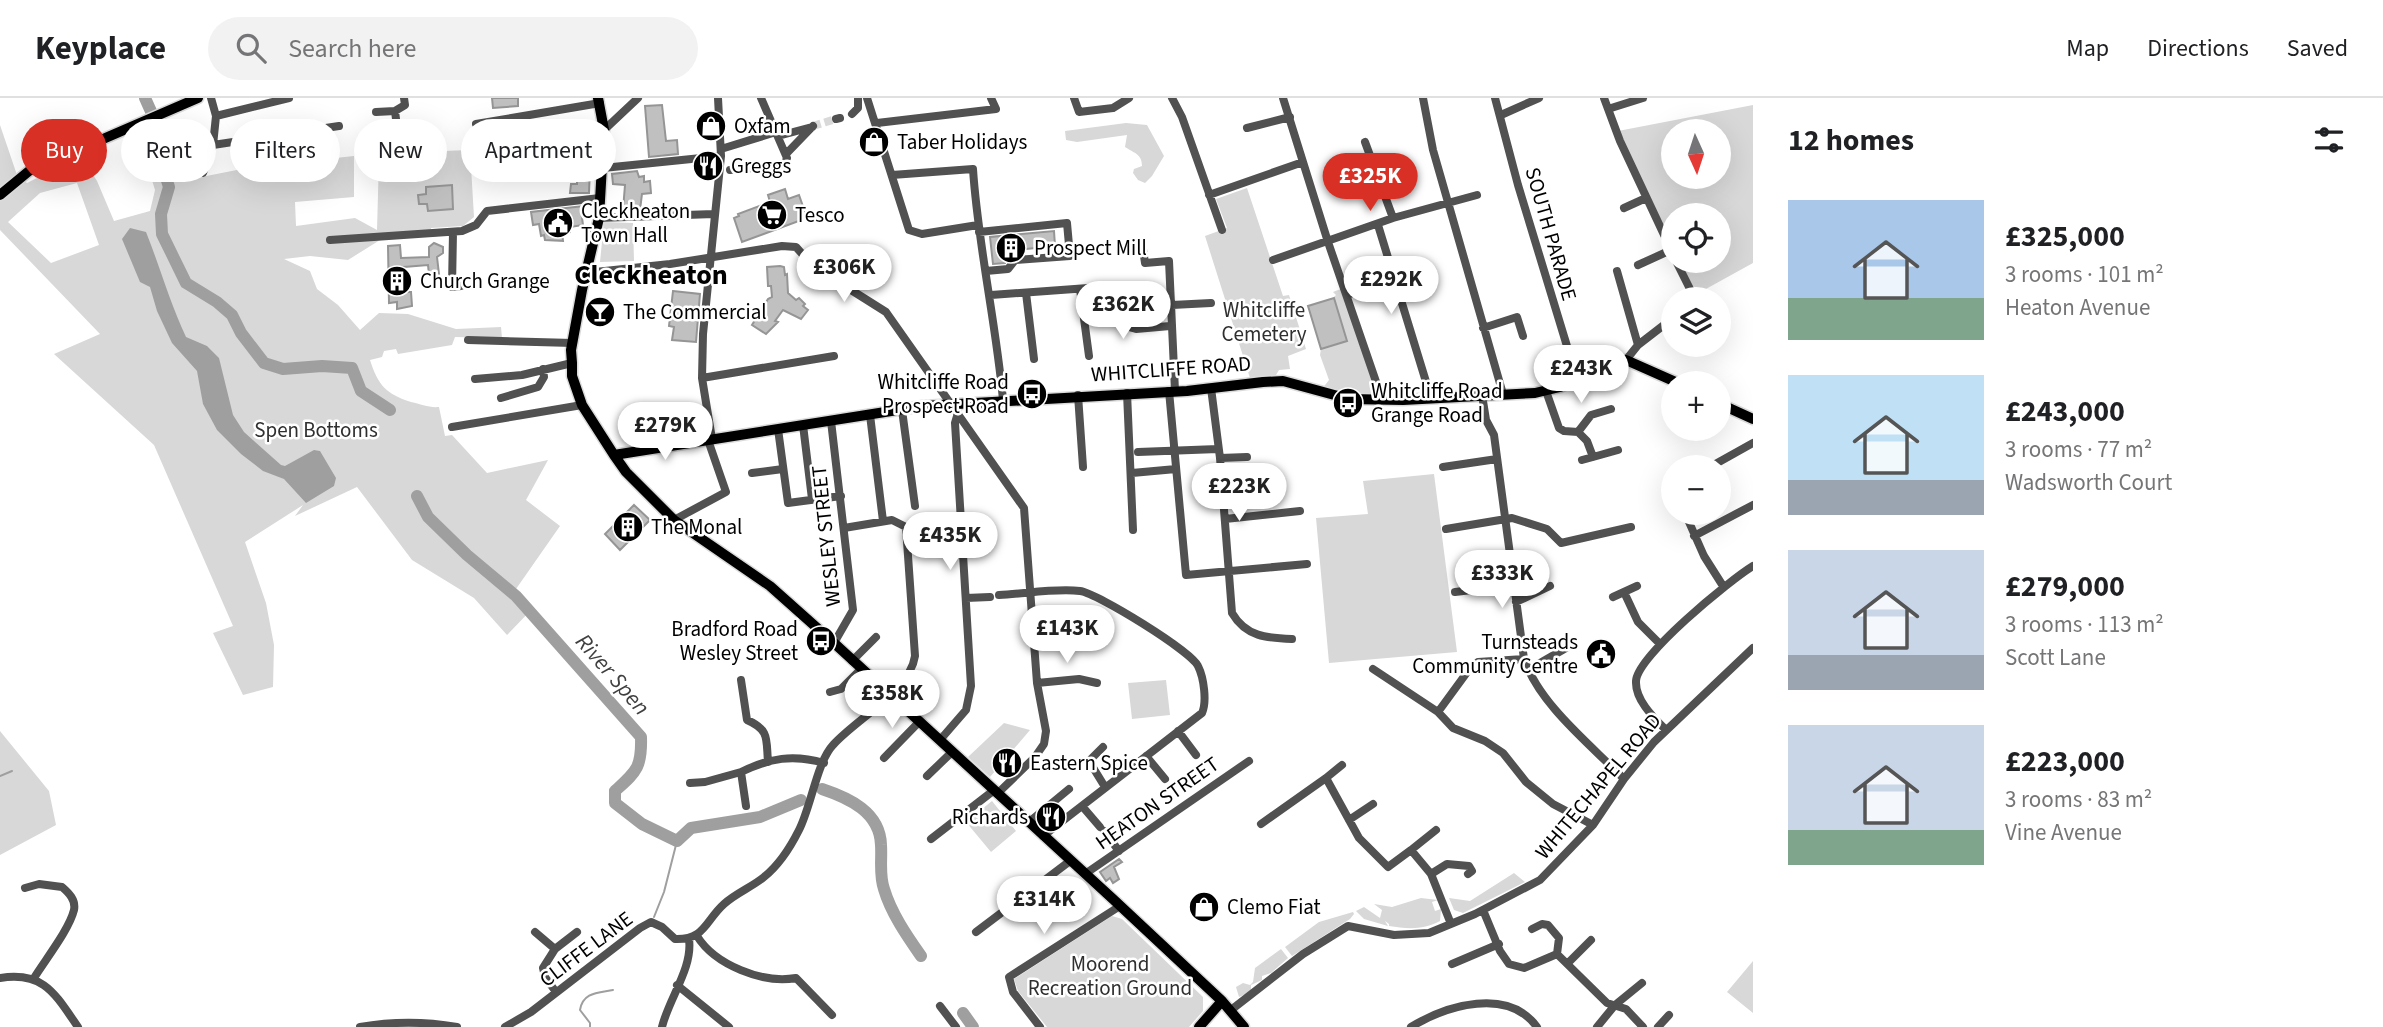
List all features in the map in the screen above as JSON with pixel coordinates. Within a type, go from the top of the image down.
[{"type":"main road","points":[[0,195],[29,172],[198,98]]},
{"type":"main road","points":[[602,182],[598,218],[573,343],[572,376],[582,405],[626,472],[674,520],[770,586],[834,643],[1222,1001],[1244,1027]]},
{"type":"main road","points":[[1626,360],[1661,375]]},
{"type":"main road","name":"WHITCLIFFE ROAD","points":[[614,455],[951,403],[1172,391],[1283,381],[1349,399],[1431,398],[1546,391],[1615,362],[1626,360]]},
{"type":"main road","points":[[1731,409],[1753,419]]},
{"type":"main road","points":[[1199,1027],[1222,1001]]},
{"type":"street","points":[[211,98],[216,119]]},
{"type":"street","points":[[216,116],[289,98]]},
{"type":"street","points":[[376,112],[395,111],[405,105],[404,98]]},
{"type":"street","points":[[615,119],[638,98]]},
{"type":"street","points":[[674,520],[726,492],[710,440],[702,378],[703,334],[721,153],[719,98]]},
{"type":"street","points":[[761,98],[786,158]]},
{"type":"street","points":[[852,114],[858,108],[858,98]]},
{"type":"street","points":[[867,98],[909,230],[922,234],[1067,223],[1070,256],[1015,260],[1008,269],[986,271]]},
{"type":"street","points":[[877,123],[996,109],[991,98]]},
{"type":"street","points":[[1074,98],[1079,112],[1113,108],[1129,98]]},
{"type":"street","points":[[1172,98],[1182,117],[1222,230]]},
{"type":"street","points":[[1283,98],[1328,242],[1382,399]]},
{"type":"street","points":[[1423,98],[1447,203],[1503,394]]},
{"type":"street","name":"SOUTH PARADE","points":[[1495,98],[1518,185],[1577,379]]},
{"type":"street","points":[[1501,115],[1529,100],[1539,98]]},
{"type":"street","points":[[1604,98],[1661,229]]},
{"type":"street","points":[[1608,108],[1643,98]]},
{"type":"street","points":[[507,119],[600,104],[610,116],[619,115]]},
{"type":"street","points":[[395,111],[396,119]]},
{"type":"street","points":[[1247,128],[1289,114]]},
{"type":"street","points":[[616,166],[721,153],[777,134],[813,127],[778,166],[730,170]]},
{"type":"street","points":[[1366,142],[1393,218]]},
{"type":"street","points":[[1209,195],[1303,162]]},
{"type":"street","points":[[892,175],[973,169],[1003,400]]},
{"type":"street","points":[[1273,260],[1393,218],[1477,195]]},
{"type":"street","points":[[330,240],[453,232],[469,229],[486,211],[600,198]]},
{"type":"street","points":[[1625,208],[1646,198]]},
{"type":"street","points":[[598,218],[714,214]]},
{"type":"street","points":[[1378,225],[1431,398]]},
{"type":"street","points":[[453,232],[452,287],[461,286]]},
{"type":"street","points":[[1142,242],[1145,263],[1169,261],[1174,450],[1186,575],[1307,564]]},
{"type":"street","points":[[586,273],[710,258],[769,247],[796,247],[817,269],[886,312],[1021,500],[1024,508],[1037,683],[1046,731],[1044,744],[1035,757],[995,793],[931,839]]},
{"type":"street","points":[[1638,265],[1661,256]]},
{"type":"street","points":[[1347,295],[1421,271]]},
{"type":"street","points":[[1622,274],[1638,345]]},
{"type":"street","points":[[991,295],[1102,287]]},
{"type":"street","points":[[1080,289],[1089,356]]},
{"type":"street","points":[[1026,293],[1034,359]]},
{"type":"street","points":[[1121,296],[1125,326],[1170,326]]},
{"type":"street","points":[[1172,305],[1211,303]]},
{"type":"street","points":[[1483,328],[1517,317],[1523,336]]},
{"type":"street","points":[[1626,360],[1638,345],[1661,327]]},
{"type":"street","points":[[468,340],[573,343]]},
{"type":"street","points":[[702,378],[834,356]]},
{"type":"street","points":[[475,379],[522,375],[572,363]]},
{"type":"street","points":[[501,398],[538,387],[544,377],[543,369]]},
{"type":"street","points":[[1211,388],[1232,613],[1237,622],[1259,637],[1292,639]]},
{"type":"street","points":[[1546,391],[1559,428],[1578,432],[1587,441],[1593,457]]},
{"type":"street","points":[[1127,393],[1133,530]]},
{"type":"street","points":[[1078,395],[1083,467]]},
{"type":"street","points":[[1482,395],[1486,420],[1494,435],[1524,659],[1532,681],[1542,695],[1624,779]]},
{"type":"street","points":[[452,427],[582,405]]},
{"type":"street","points":[[1578,432],[1591,415],[1611,409]]},
{"type":"street","points":[[902,410],[915,506]]},
{"type":"street","points":[[940,740],[961,717],[969,701],[971,686],[955,423],[958,413]]},
{"type":"street","points":[[870,415],[883,521]]},
{"type":"street","name":"WESLEY STREET","points":[[831,421],[853,610],[834,643]]},
{"type":"street","points":[[803,425],[812,499]]},
{"type":"street","points":[[778,429],[788,503],[841,496]]},
{"type":"street","points":[[1731,455],[1753,443]]},
{"type":"street","points":[[1138,452],[1174,450],[1247,457]]},
{"type":"street","points":[[1582,460],[1618,450]]},
{"type":"street","points":[[1443,467],[1497,459]]},
{"type":"street","points":[[1132,472],[1176,468]]},
{"type":"street","points":[[752,473],[783,469]]},
{"type":"street","points":[[1695,536],[1753,505]]},
{"type":"street","points":[[1225,519],[1300,511]]},
{"type":"street","points":[[1446,529],[1512,517],[1547,529],[1561,543],[1631,527]]},
{"type":"street","points":[[662,1027],[666,1010],[691,953],[693,938],[724,904],[778,864],[800,828],[832,745],[888,695],[913,667],[915,656],[906,527],[901,522],[883,521],[845,528]]},
{"type":"street","points":[[1690,525],[1723,586]]},
{"type":"street","points":[[1666,730],[1640,698],[1636,682],[1639,670],[1660,644],[1723,586],[1753,566]]},
{"type":"street","points":[[1454,592],[1513,585]]},
{"type":"street","points":[[1516,602],[1550,586]]},
{"type":"street","points":[[1613,597],[1637,586]]},
{"type":"street","points":[[966,598],[1082,591],[1102,600],[1186,652],[1198,666],[1206,704],[1202,713],[1043,836]]},
{"type":"street","points":[[1624,592],[1633,615],[1660,644]]},
{"type":"street","points":[[852,661],[876,637]]},
{"type":"street","points":[[1528,670],[1566,648]]},
{"type":"street","name":"WHITECHAPEL ROAD","points":[[1231,1010],[1303,954],[1348,926],[1394,935],[1429,933],[1483,910],[1540,880],[1593,825],[1624,779],[1666,730],[1753,648]]},
{"type":"street","points":[[1438,712],[1468,671],[1478,662],[1524,659]]},
{"type":"street","points":[[830,692],[841,689],[861,669]]},
{"type":"street","points":[[1373,669],[1438,712],[1453,728],[1485,741],[1503,753],[1526,782],[1553,804],[1593,825]]},
{"type":"street","points":[[1037,683],[1079,679],[1097,683]]},
{"type":"street","points":[[741,680],[747,720],[759,725],[765,732],[768,762]]},
{"type":"street","points":[[884,758],[920,722]]},
{"type":"street","points":[[1178,731],[1196,755]]},
{"type":"street","points":[[1103,747],[1089,761],[1105,787]]},
{"type":"street","points":[[927,776],[952,752]]},
{"type":"street","points":[[1146,756],[1165,779]]},
{"type":"street","points":[[690,783],[741,772],[768,762],[802,757],[824,763]]},
{"type":"street","name":"HEATON STREET","points":[[1085,874],[1249,761]]},
{"type":"street","points":[[1261,824],[1342,765]]},
{"type":"street","points":[[741,772],[746,806]]},
{"type":"street","points":[[1326,778],[1359,838],[1388,867],[1436,830]]},
{"type":"street","points":[[1029,822],[1069,789]]},
{"type":"street","points":[[1349,820],[1373,804]]},
{"type":"street","points":[[1082,806],[1119,851]]},
{"type":"street","points":[[1411,850],[1431,874],[1451,924]]},
{"type":"street","points":[[976,932],[1070,861]]},
{"type":"street","points":[[1431,874],[1447,864],[1469,866],[1472,871],[1468,874]]},
{"type":"street","points":[[25,888],[39,884],[62,887],[74,901],[74,910],[67,925],[34,978]]},
{"type":"street","points":[[1040,1027],[1010,988],[1011,974],[1120,906]]},
{"type":"street","points":[[1483,910],[1503,957],[1516,968],[1524,968],[1557,954]]},
{"type":"street","name":"CLIFFE LANE","points":[[505,1027],[651,922],[662,927],[675,939],[693,938]]},
{"type":"street","points":[[1532,929],[1542,924],[1548,925],[1559,938],[1557,954]]},
{"type":"street","points":[[535,932],[555,949]]},
{"type":"street","points":[[556,992],[545,977],[543,968],[555,949],[577,932]]},
{"type":"street","points":[[693,938],[714,957],[770,981],[796,978],[832,1015]]},
{"type":"street","points":[[1568,963],[1591,940]]},
{"type":"street","points":[[1452,964],[1499,944]]},
{"type":"street","points":[[1557,954],[1607,1003],[1626,1009],[1643,1027]]},
{"type":"street","points":[[0,978],[34,978],[45,986],[78,1027]]},
{"type":"street","points":[[1597,1027],[1615,1005],[1643,983]]},
{"type":"street","points":[[677,985],[729,1027]]},
{"type":"street","points":[[1411,1027],[1445,1012],[1487,1002],[1518,1010],[1537,1027]]},
{"type":"street","points":[[940,1006],[956,1027]]},
{"type":"street","points":[[1658,1027],[1669,1015]]},
{"type":"street","points":[[360,1027],[388,1022],[425,1021],[457,1027]]},
{"type":"green space","points":[[1753,105],[1753,263],[1709,287],[1692,286],[1686,273],[1731,273],[1731,203],[1661,203],[1661,221],[1618,131],[1661,123],[1661,189],[1731,189],[1731,119],[1680,119]]},
{"type":"green space","points":[[1126,123],[1147,125],[1164,156],[1145,183],[1138,180],[1133,173],[1134,169],[1142,166],[1142,162],[1137,154],[1125,147],[1127,135],[1077,142],[1066,140],[1065,131]]},
{"type":"green space","name":"Spen Bottoms","points":[[0,125],[21,182],[97,182],[114,221],[150,211],[155,190],[153,182],[216,182],[216,174],[230,171],[230,182],[340,182],[340,158],[354,156],[354,197],[295,202],[296,226],[355,218],[377,230],[378,182],[447,182],[447,151],[461,150],[461,182],[472,182],[474,217],[463,226],[431,228],[431,234],[380,240],[348,260],[310,256],[284,259],[310,271],[317,289],[338,305],[360,330],[379,313],[408,314],[456,329],[501,327],[502,338],[455,337],[452,345],[398,354],[396,349],[384,351],[382,357],[370,360],[376,376],[389,392],[411,402],[439,407],[445,436],[452,435],[487,473],[548,460],[526,500],[560,526],[516,589],[533,608],[507,635],[474,598],[412,560],[357,487],[295,516],[303,505],[245,542],[266,603],[274,645],[273,687],[243,695],[213,633],[233,626],[154,445],[54,354],[100,334],[0,230]],"holes":[[[77,183],[99,245],[51,263],[8,222],[40,193]]]},
{"type":"green space","name":"Whitcliffe Cemetery","points":[[1247,188],[1283,296],[1289,295],[1306,349],[1288,356],[1290,369],[1279,370],[1276,375],[1250,378],[1205,236],[1227,228],[1216,199]]},
{"type":"green space","points":[[604,222],[633,223],[634,261],[600,262]]},
{"type":"green space","points":[[1343,288],[1379,397],[1322,389],[1329,380],[1320,355],[1321,349],[1347,340],[1333,292]]},
{"type":"green space","points":[[1434,474],[1457,652],[1329,663],[1316,518],[1368,514],[1363,481]]},
{"type":"green space","points":[[1166,680],[1170,715],[1132,719],[1128,683]]},
{"type":"green space","points":[[1004,723],[1030,730],[990,777],[968,757]]},
{"type":"green space","points":[[0,731],[49,791],[56,825],[0,855]]},
{"type":"green space","points":[[992,801],[1016,831],[991,852],[966,822]]},
{"type":"green space","points":[[1514,873],[1525,882],[1463,913],[1454,910],[1449,898],[1470,901]]},
{"type":"green space","points":[[1421,898],[1438,900],[1432,902],[1435,911],[1441,909],[1440,921],[1422,927],[1396,927],[1389,926],[1385,921],[1388,926],[1364,919],[1356,911],[1364,907],[1380,918],[1382,910],[1374,904],[1392,907]]},
{"type":"green space","points":[[1353,912],[1350,919],[1292,956],[1285,947],[1319,922]]},
{"type":"green space","name":"Moorend Recreation Ground","points":[[1112,916],[1122,919],[1203,997],[1203,1011],[1189,1027],[1047,1027],[1018,991],[1014,979]]},
{"type":"green space","points":[[1281,949],[1288,958],[1271,973],[1262,976],[1262,980],[1251,985],[1251,992],[1239,997],[1236,987],[1243,983],[1250,985],[1255,968]]},
{"type":"green space","points":[[1753,961],[1753,1013],[1727,992]]},
{"type":"shaded area","points":[[130,228],[146,232],[186,337],[207,346],[219,358],[233,415],[244,432],[285,466],[314,450],[320,451],[336,478],[334,486],[306,503],[284,479],[263,471],[217,430],[203,404],[197,371],[172,343],[157,311],[150,287],[140,282],[122,239]]},
{"type":"building","points":[[492,98],[518,98],[518,106],[493,108]]},
{"type":"building","points":[[662,105],[666,141],[677,140],[678,154],[649,157],[645,106]]},
{"type":"building","points":[[637,171],[639,177],[644,176],[644,182],[650,181],[651,193],[642,194],[640,210],[623,210],[625,185],[613,184],[616,182],[616,174]]},
{"type":"building","points":[[589,182],[589,193],[570,193],[571,184]]},
{"type":"building","points":[[452,185],[453,209],[428,211],[427,204],[419,204],[418,195],[426,194],[426,187]]},
{"type":"building","name":"Tesco","points":[[785,189],[788,199],[799,195],[807,218],[742,242],[734,218],[770,202],[768,195]]},
{"type":"building","name":"Cleckheaton Town Hall","points":[[584,206],[581,210],[583,225],[570,227],[570,232],[562,233],[563,241],[545,240],[544,235],[541,236],[539,224],[533,225],[531,212]]},
{"type":"building","name":"Prospect Mill","points":[[1054,231],[1055,246],[1006,251],[1005,263],[993,264],[990,237]]},
{"type":"building","name":"Church Grange","points":[[434,243],[443,247],[443,253],[437,257],[439,274],[429,275],[428,265],[404,267],[405,292],[411,292],[412,306],[397,309],[397,302],[389,303],[388,246],[400,245],[401,258],[429,257],[429,247]]},
{"type":"building","points":[[767,267],[784,267],[785,275],[787,274],[788,293],[796,300],[799,298],[808,310],[801,319],[783,310],[775,321],[778,322],[766,334],[752,325],[772,297],[771,286],[768,286]]},
{"type":"building","points":[[673,291],[700,294],[696,342],[672,340],[674,327],[669,326]]},
{"type":"building","points":[[1334,298],[1347,341],[1321,349],[1308,306]]},
{"type":"building","name":"The Monal","points":[[634,505],[650,520],[620,550],[605,534]]},
{"type":"building","name":"Turnsteads Community Centre","points":[[1603,643],[1609,645],[1612,656],[1597,663],[1596,657],[1592,658],[1591,646]]},
{"type":"building","points":[[1119,859],[1122,862],[1114,867],[1119,879],[1113,883],[1110,878],[1106,881],[1100,872]]},
{"type":"waterway","name":"River Spen","points":[[145,98],[162,136],[162,165],[169,187],[161,214],[162,234],[186,283],[217,302],[232,315],[241,333],[264,363],[283,369],[322,366],[352,368],[361,391],[390,410]]},
{"type":"waterway","name":"River Spen","points":[[417,496],[428,517],[467,555],[516,596],[641,737],[639,763],[633,774],[615,791],[615,803],[642,824],[677,841],[691,828],[760,817],[801,800]]},
{"type":"waterway","points":[[0,776],[12,771]]},
{"type":"waterway","name":"River Spen","points":[[822,789],[852,802],[869,815],[875,824],[881,845],[882,884],[900,924],[921,956]]},
{"type":"waterway","points":[[654,917],[664,892],[677,841]]},
{"type":"waterway","points":[[590,1027],[580,1010],[584,1000],[592,994],[613,990]]},
{"type":"waterway","name":"River Spen","points":[[963,1013],[973,1027]]},
{"type":"tunnel","points":[[813,126],[836,119]]},
{"type":"place","name":"Oxfam","points":[[711,126]]},
{"type":"place","name":"Taber Holidays","points":[[874,142]]},
{"type":"place","name":"Greggs","points":[[708,166]]},
{"type":"place","name":"Tesco","points":[[772,215]]},
{"type":"place","name":"Cleckheaton Town Hall","points":[[558,223]]},
{"type":"place","name":"Prospect Mill","points":[[1011,248]]},
{"type":"place","name":"Church Grange","points":[[397,281]]},
{"type":"place","name":"The Commercial","points":[[600,312]]},
{"type":"place","name":"Whitcliffe Road Prospect Road","points":[[1032,394]]},
{"type":"place","name":"Whitcliffe Road Grange Road","points":[[1348,403]]},
{"type":"place","name":"The Monal","points":[[628,527]]},
{"type":"place","name":"Bradford Road Wesley Street","points":[[821,641]]},
{"type":"place","name":"Turnsteads Community Centre","points":[[1601,654]]},
{"type":"place","name":"Eastern Spice","points":[[1007,763]]},
{"type":"place","name":"Richards","points":[[1051,817]]},
{"type":"place","name":"Clemo Fiat","points":[[1204,907]]},
{"type":"district","name":"Cleckheaton","points":[[651,274]]}]
